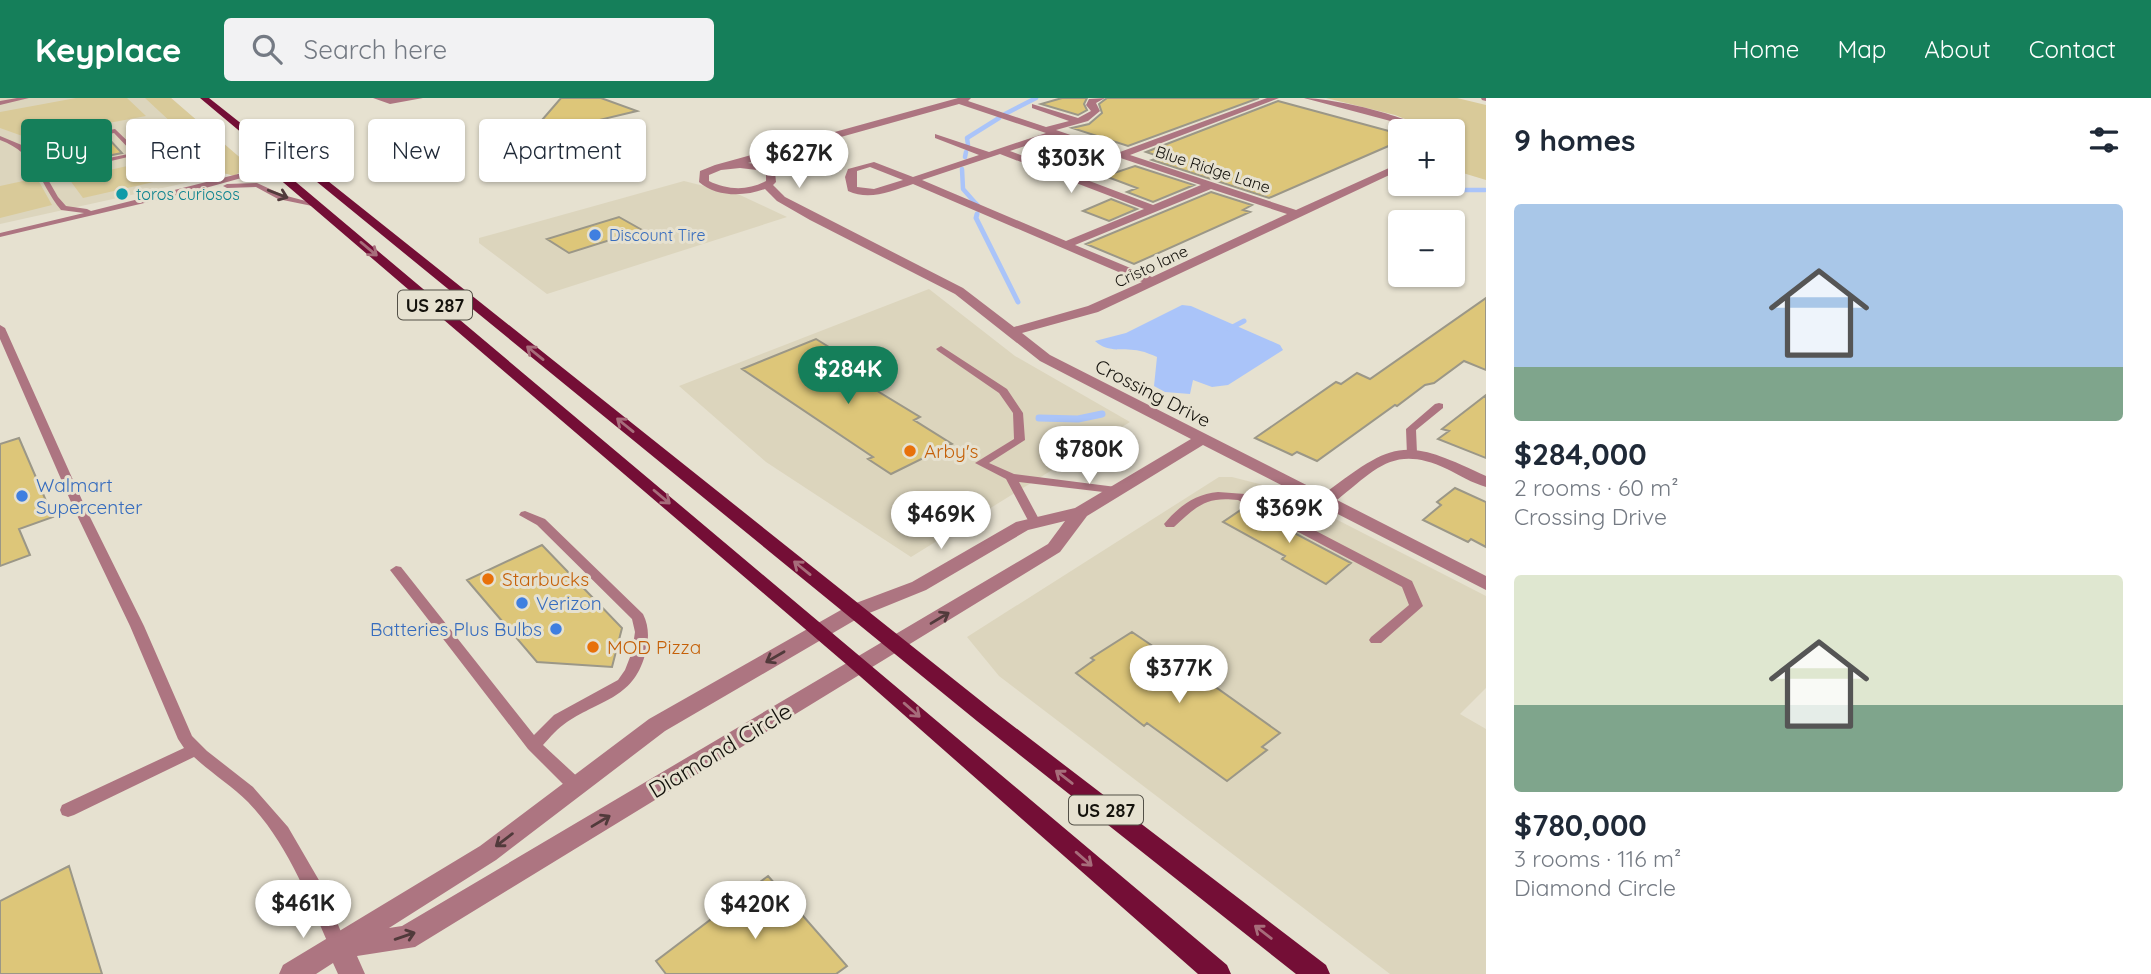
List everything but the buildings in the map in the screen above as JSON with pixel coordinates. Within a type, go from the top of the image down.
[{"type":"main road","name":"US 287","points":[[204,98],[239,132]]},
{"type":"main road","name":"US 287","points":[[290,182],[860,665],[1218,974]]},
{"type":"main road","name":"US 287","points":[[323,182],[855,611],[1317,974]]},
{"type":"street","points":[[377,98],[390,102],[419,98]]},
{"type":"street","points":[[729,165],[971,98]]},
{"type":"street","points":[[1101,98],[1092,101],[1090,105],[1096,111],[1078,121],[1000,151],[913,180],[866,194],[852,189],[850,177],[853,169],[870,164],[913,180],[1153,282]]},
{"type":"street","points":[[1121,155],[1275,98]]},
{"type":"street","points":[[1308,98],[1393,119]]},
{"type":"street","name":"Blue Ridge Lane","points":[[958,102],[1297,214]]},
{"type":"street","points":[[1035,106],[1078,121]]},
{"type":"street","points":[[938,136],[988,155]]},
{"type":"street","points":[[767,170],[784,158],[790,149]]},
{"type":"street","points":[[1000,151],[1154,209]]},
{"type":"street","points":[[729,165],[750,165],[767,170],[773,178],[766,185]]},
{"type":"street","name":"Crossing Drive","points":[[729,165],[704,173],[704,182],[717,189],[749,190],[766,185],[781,198],[814,218],[959,291],[1045,358],[1486,584]]},
{"type":"street","points":[[1297,214],[1388,172]]},
{"type":"street","points":[[1065,245],[1211,185]]},
{"type":"street","name":"Crossing Drive","points":[[749,190],[798,214],[814,218]]},
{"type":"street","name":"Cristo lane","points":[[1012,332],[1093,309],[1297,214]]},
{"type":"street","name":"Diamond Circle","points":[[292,974],[488,853],[657,725],[855,611],[919,586],[1022,526],[1081,512],[1202,439]]},
{"type":"street","points":[[1324,502],[1389,456],[1411,453],[1439,460],[1486,482]]},
{"type":"street","name":"Diamond Circle","points":[[338,946],[406,939],[1054,548],[1081,512]]},
{"type":"street","points":[[338,946],[352,974]]},
{"type":"lane","points":[[0,103],[26,98]]},
{"type":"lane","points":[[112,132],[115,131],[126,142]]},
{"type":"lane","points":[[0,138],[21,147]]},
{"type":"lane","points":[[127,143],[115,145],[127,143]]},
{"type":"lane","points":[[69,155],[81,152],[69,155]]},
{"type":"lane","points":[[0,235],[239,177]]},
{"type":"lane","points":[[49,182],[64,208],[100,212]]},
{"type":"lane","points":[[191,190],[250,184],[281,197],[317,205]]},
{"type":"lane","points":[[0,328],[186,739],[194,750],[256,799],[292,848],[325,911],[338,946]]},
{"type":"lane","points":[[941,349],[1003,391],[1018,412],[1020,440],[981,463],[1011,477],[1116,492]]},
{"type":"lane","points":[[1411,453],[1411,429],[1439,406]]},
{"type":"lane","points":[[1011,477],[1035,523]]},
{"type":"lane","points":[[1170,524],[1197,500],[1216,493],[1241,497],[1407,584],[1416,606],[1376,640]]},
{"type":"lane","points":[[525,515],[541,522],[643,624],[631,677],[559,719],[533,745]]},
{"type":"lane","points":[[396,570],[533,745],[576,786]]},
{"type":"lane","points":[[68,810],[194,750]]},
{"type":"shaded area","points":[[0,98],[171,98],[195,119],[126,119],[126,182],[190,182],[0,224]]},
{"type":"shaded area","points":[[76,98],[127,98],[146,116],[112,122],[112,119],[21,119],[21,136],[0,128],[0,112]]},
{"type":"shaded area","points":[[145,98],[171,98],[195,119],[168,119]]},
{"type":"shaded area","points":[[1326,98],[1457,98],[1486,105],[1486,180],[1465,174],[1465,119],[1405,119]]},
{"type":"shaded area","points":[[225,145],[239,157],[239,171],[225,174]]},
{"type":"shaded area","points":[[225,145],[239,157],[239,173],[234,176],[225,173]]},
{"type":"shaded area","points":[[126,166],[126,182],[154,182],[83,198],[71,182],[112,182],[112,169]]},
{"type":"shaded area","points":[[21,181],[39,182],[52,205],[0,218],[0,186]]},
{"type":"shaded area","points":[[684,181],[740,195],[787,217],[547,294],[479,243],[479,238]]},
{"type":"shaded area","points":[[929,289],[1015,356],[1130,422],[911,557],[766,462],[679,386]]},
{"type":"shaded area","points":[[1219,477],[1232,477],[1275,488],[1486,596],[1486,688],[1460,714],[1486,729],[1486,974],[1390,974],[999,676],[967,637]]},
{"type":"water","points":[[1182,305],[1191,306],[1280,345],[1283,350],[1228,385],[1212,387],[1193,380],[1190,394],[1165,392],[1154,386],[1157,357],[1140,351],[1111,349],[1095,341],[1126,333]]},
{"type":"waterway","points":[[1005,114],[1036,98]]},
{"type":"waterway","points":[[968,145],[967,138],[999,118]]},
{"type":"waterway","points":[[965,157],[966,152]]},
{"type":"waterway","points":[[962,169],[963,189],[978,206]]},
{"type":"waterway","points":[[1465,190],[1485,190]]},
{"type":"waterway","points":[[977,214],[976,218],[1018,302]]},
{"type":"waterway","points":[[1229,329],[1244,321]]},
{"type":"waterway","points":[[1039,418],[1078,419],[1102,414]]},
{"type":"place","name":"toros curiosos","points":[[122,194]]},
{"type":"place","name":"Discount Tire","points":[[595,235]]},
{"type":"place","name":"Arby's","points":[[910,451]]},
{"type":"place","name":"Walmart Supercenter","points":[[22,496]]},
{"type":"place","name":"Starbucks","points":[[488,579]]},
{"type":"place","name":"Verizon","points":[[522,603]]},
{"type":"place","name":"Batteries Plus Bulbs","points":[[556,629]]},
{"type":"place","name":"MOD Pizza","points":[[593,647]]}]
